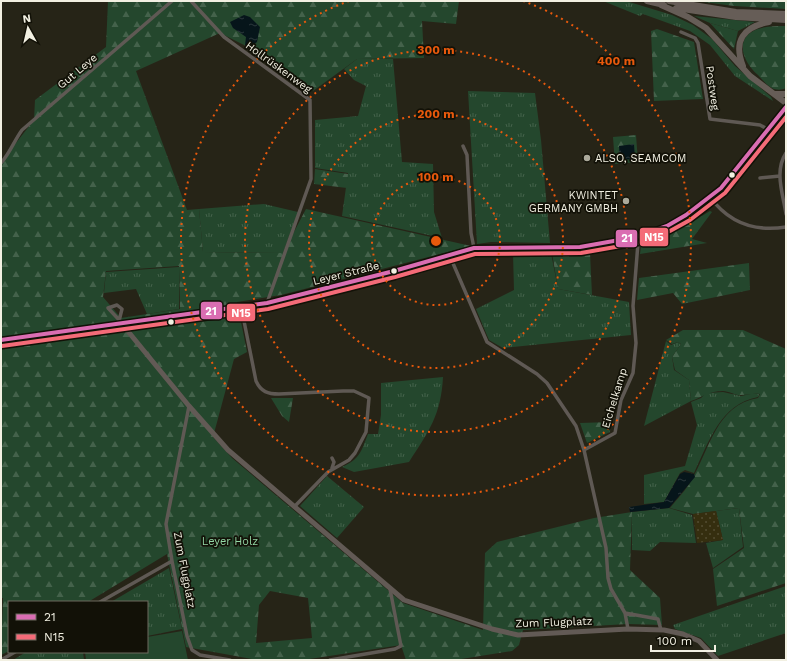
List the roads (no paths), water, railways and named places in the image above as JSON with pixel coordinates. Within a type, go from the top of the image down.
[{"type":"highway","points":[[647,1],[694,12],[736,17],[785,18]]},
{"type":"highway","points":[[669,1],[785,18]]},
{"type":"highway","points":[[661,5],[688,16],[706,28],[745,70],[786,103]]},
{"type":"highway","points":[[745,70],[739,48],[740,40],[744,33],[760,24],[785,18]]},
{"type":"highway","points":[[774,94],[786,94]]},
{"type":"street","name":"Gut Leye","points":[[1,163],[22,130],[172,1]]},
{"type":"street","name":"Hollrüskenweg","points":[[191,1],[224,37],[310,100],[311,179],[267,303]]},
{"type":"street","name":"Postweg","points":[[681,32],[694,38],[698,43],[710,119],[760,125],[769,130]]},
{"type":"street","name":"Leyer Straße","points":[[1,340],[121,322],[267,303],[394,271],[474,248],[580,247],[636,237],[667,226],[686,215],[710,197],[732,176],[786,107]]},
{"type":"street","points":[[463,146],[467,155],[471,233],[474,248]]},
{"type":"street","points":[[786,153],[780,164],[780,176],[786,214]]},
{"type":"street","points":[[760,178],[780,176]]},
{"type":"street","points":[[710,197],[726,214],[751,226],[766,229],[786,226]]},
{"type":"street","name":"Eichelkamp","points":[[584,450],[615,433],[621,400],[633,373],[636,343],[633,306],[636,237]]},
{"type":"street","points":[[449,254],[486,342],[537,374],[547,383],[576,426],[584,450],[606,548],[608,578],[611,589],[625,613],[628,629]]},
{"type":"street","points":[[117,305],[122,309],[121,322],[108,308],[117,305]]},
{"type":"street","points":[[241,306],[256,381],[263,391],[271,394],[279,394],[354,391],[369,398],[366,432],[359,447],[349,460],[331,469]]},
{"type":"street","name":"Zum Flugplatz","points":[[121,322],[189,406],[242,463],[295,506],[404,600],[492,629],[518,635],[628,629],[661,630],[683,634],[699,641],[717,660]]},
{"type":"street","name":"Zum Flugplatz","points":[[189,406],[166,524],[172,562],[192,650],[200,655],[230,660]]},
{"type":"street","points":[[295,506],[334,466],[332,458]]},
{"type":"street","points":[[102,601],[172,562]]},
{"type":"street","points":[[330,660],[395,649],[401,646],[390,588]]},
{"type":"street","points":[[625,613],[660,621],[661,630]]},
{"type":"street","points":[[1,660],[13,653]]},
{"type":"water","points":[[244,15],[250,17],[260,27],[257,42],[249,48],[245,45],[246,37],[233,28],[230,22]]},
{"type":"water","points":[[634,144],[635,159],[620,160],[619,146]]},
{"type":"water","points":[[684,472],[694,474],[695,477],[669,508],[630,512],[629,507],[664,502],[680,474]]},
{"type":"place","name":"ALSO, SEAMCOM","points":[[587,158]]},
{"type":"place","name":"KWINTET GERMANY GMBH","points":[[626,201]]},
{"type":"park label","name":"Leyer Holz","points":[[230,541]]}]
